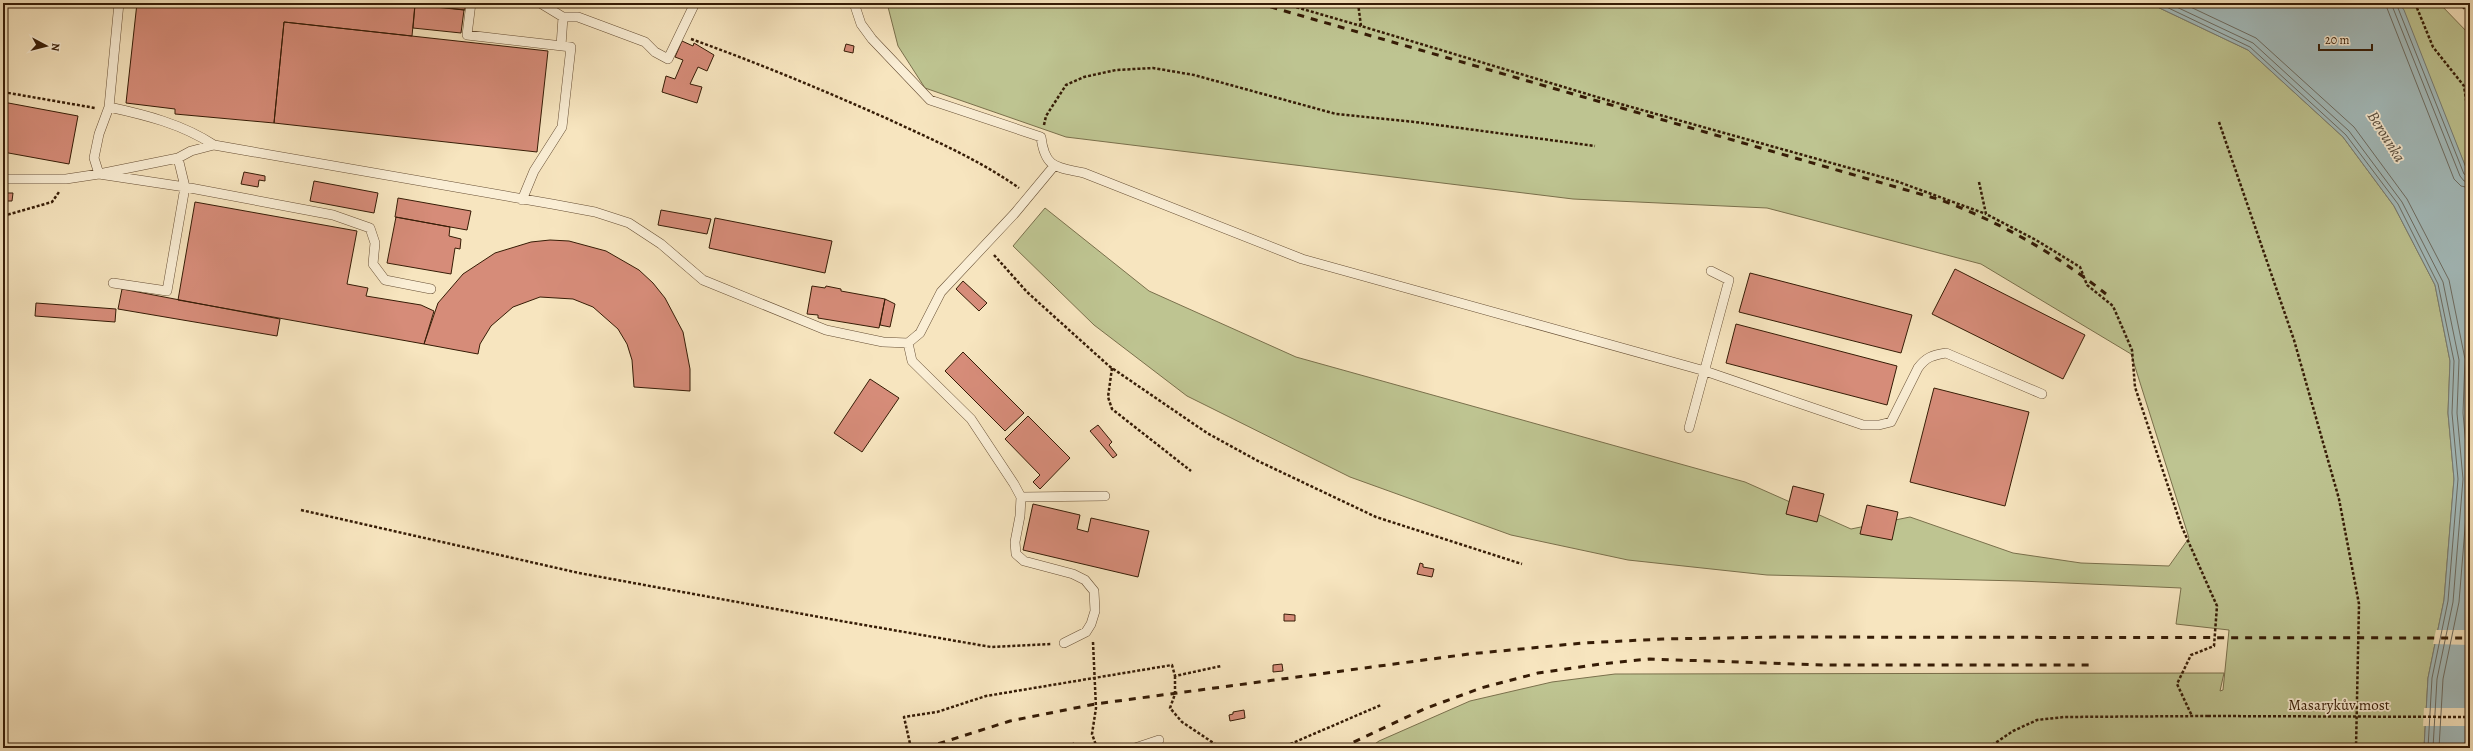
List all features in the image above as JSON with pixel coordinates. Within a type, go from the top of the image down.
[{"type":"lane","points":[[99,174],[94,158],[99,134],[109,107],[120,3]]},
{"type":"lane","points":[[471,3],[467,35],[571,47],[562,126],[534,171],[522,200]]},
{"type":"lane","points":[[540,3],[563,17],[578,17],[645,42],[655,52],[668,59],[695,3]]},
{"type":"lane","points":[[854,3],[861,24],[872,39],[930,100],[1041,137],[1043,153],[1054,166],[1084,173],[1302,259],[1705,371],[1863,425],[1879,425],[1891,422],[1918,368],[1924,360],[1932,355],[1946,354],[2042,394]]},
{"type":"lane","points":[[561,46],[563,17]]},
{"type":"lane","points":[[109,107],[167,122],[197,134],[214,145],[595,212],[630,223],[661,244],[702,280],[826,330],[883,342],[908,343],[920,333],[941,292],[986,245],[1054,166]]},
{"type":"lane","points":[[3,179],[66,179],[99,174],[178,158],[191,151],[214,145]]},
{"type":"lane","points":[[113,283],[167,291],[185,187],[178,158]]},
{"type":"lane","points":[[99,174],[185,187],[333,215],[370,228],[375,243],[373,264],[384,280],[431,289]]},
{"type":"lane","points":[[1689,428],[1729,280],[1711,271]]},
{"type":"lane","points":[[908,343],[912,361],[971,419],[1021,497],[1020,516],[1015,542],[1016,554],[1024,561],[1073,574],[1085,580],[1094,591],[1095,611],[1092,624],[1086,632],[1064,643]]},
{"type":"lane","points":[[1021,497],[1105,496]]},
{"type":"lane","points":[[1135,748],[1159,740]]},
{"type":"path","points":[[1282,3],[1617,103],[1896,181],[1986,214],[2036,240],[2080,267],[2087,285],[2113,306],[2132,350],[2136,387],[2178,517],[2217,606],[2214,646],[2191,655],[2177,684],[2192,716]]},
{"type":"path","points":[[1358,3],[1361,26]]},
{"type":"path","points":[[2415,3],[2433,47],[2464,86],[2470,127]]},
{"type":"path","points":[[2459,3],[2470,14]]},
{"type":"path","points":[[679,35],[803,81],[945,145],[995,171],[1029,196]]},
{"type":"path","points":[[1041,137],[1046,116],[1066,85],[1084,77],[1116,70],[1153,68],[1194,74],[1336,114],[1415,122],[1595,146]]},
{"type":"path","points":[[3,92],[93,108],[109,107]]},
{"type":"path","points":[[2219,122],[2294,340],[2339,499],[2359,604],[2356,748]]},
{"type":"path","points":[[3,216],[52,202],[66,179]]},
{"type":"path","points":[[1979,182],[1986,214]]},
{"type":"path","points":[[986,245],[1037,301],[1112,368],[1207,433],[1316,489],[1376,517],[1522,564]]},
{"type":"path","points":[[1112,368],[1108,397],[1112,409],[1192,471]]},
{"type":"path","points":[[301,510],[579,573],[841,621],[991,647],[1064,643]]},
{"type":"path","points":[[1092,624],[1096,708],[1092,734],[1097,748]]},
{"type":"path","points":[[911,748],[904,717],[937,712],[986,696],[1172,665],[1175,676],[1175,694],[1170,708],[1182,722],[1220,748]]},
{"type":"path","points":[[1175,676],[1221,666]]},
{"type":"path","points":[[1281,748],[1381,705]]},
{"type":"path","name":"Masarykův most","points":[[1988,748],[2013,731],[2037,720],[2064,717],[2470,717]]},
{"type":"green space","points":[[887,3],[2149,3],[2248,50],[2343,137],[2394,206],[2435,285],[2450,361],[2448,413],[2454,479],[2444,600],[2428,678],[2424,748],[1369,748],[1379,741],[1470,701],[1552,682],[1615,674],[2224,673],[2220,691],[2223,690],[2229,630],[2176,624],[2181,588],[2020,581],[1767,575],[1628,560],[1511,535],[1350,477],[1187,396],[1094,325],[1013,246],[1045,208],[1149,291],[1296,357],[1745,482],[1851,529],[1910,517],[2013,553],[2081,563],[2169,566],[2189,538],[2131,354],[1981,264],[1767,208],[1573,199],[1066,137],[925,88],[898,46]]},
{"type":"green space","points":[[2399,3],[2439,3],[2470,35],[2470,178]]},
{"type":"water","name":"Berounka","points":[[2149,3],[2399,3],[2404,10],[2470,178],[2470,748],[2424,748],[2428,678],[2444,600],[2454,479],[2448,413],[2450,361],[2435,285],[2394,206],[2343,137],[2248,50]]},
{"type":"pier","points":[[2436,630],[2470,630],[2470,645],[2433,644]]},
{"type":"pier","points":[[2424,708],[2470,708],[2470,726],[2423,726]]},
{"type":"building","points":[[137,3],[465,3],[465,10],[415,4],[412,36],[284,22],[274,123],[175,114],[175,109],[126,103]]},
{"type":"building","points":[[415,5],[464,10],[461,33],[413,28]]},
{"type":"building","points":[[284,22],[548,51],[537,152],[274,123]]},
{"type":"building","points":[[682,41],[693,46],[694,43],[714,55],[707,71],[698,67],[690,84],[702,87],[697,103],[662,92],[666,76],[675,79],[683,60],[675,57]]},
{"type":"building","points":[[846,44],[854,46],[853,53],[844,51]]},
{"type":"building","points":[[3,102],[78,116],[69,164],[3,152]]},
{"type":"building","points":[[244,172],[265,176],[265,181],[259,180],[258,187],[241,184]]},
{"type":"building","points":[[314,181],[378,193],[374,213],[310,201]]},
{"type":"building","points":[[3,193],[13,193],[12,201],[3,201]]},
{"type":"building","points":[[398,198],[471,211],[467,230],[395,217]]},
{"type":"building","points":[[195,202],[357,231],[347,284],[368,288],[366,296],[421,305],[434,311],[424,344],[178,300]]},
{"type":"building","points":[[661,210],[711,219],[707,234],[658,225]]},
{"type":"building","points":[[396,217],[450,227],[449,236],[461,239],[460,249],[455,248],[451,274],[387,263]]},
{"type":"building","points":[[715,218],[832,241],[825,273],[709,248]]},
{"type":"building","points":[[550,240],[569,241],[606,251],[639,270],[653,283],[665,298],[683,332],[690,369],[690,391],[634,387],[632,360],[627,344],[618,329],[593,307],[573,299],[540,297],[513,307],[491,326],[480,344],[478,354],[424,344],[438,303],[463,274],[495,253],[531,242]]},
{"type":"building","points":[[1955,269],[2085,335],[2063,379],[1932,314]]},
{"type":"building","points":[[1750,273],[1912,315],[1901,353],[1739,312]]},
{"type":"building","points":[[963,281],[987,303],[979,311],[956,289]]},
{"type":"building","points":[[812,286],[825,288],[826,286],[841,289],[841,291],[885,299],[879,328],[818,318],[818,315],[807,314]]},
{"type":"building","points":[[122,289],[280,319],[277,336],[118,309]]},
{"type":"building","points":[[885,299],[895,304],[890,327],[880,325]]},
{"type":"building","points":[[36,303],[116,309],[115,322],[35,316]]},
{"type":"building","points":[[1736,324],[1897,366],[1887,405],[1726,363]]},
{"type":"building","points":[[963,352],[1024,413],[1005,431],[945,371]]},
{"type":"building","points":[[870,379],[899,398],[862,452],[834,433]]},
{"type":"building","points":[[1934,388],[2029,412],[2005,506],[1910,482]]},
{"type":"building","points":[[1028,416],[1070,458],[1040,489],[1033,482],[1040,475],[1005,439]]},
{"type":"building","points":[[1098,425],[1112,442],[1109,445],[1117,455],[1113,458],[1090,431]]},
{"type":"building","points":[[1793,486],[1824,494],[1817,522],[1786,514]]},
{"type":"building","points":[[1033,504],[1080,515],[1077,529],[1088,532],[1091,518],[1149,531],[1138,577],[1023,550]]},
{"type":"building","points":[[1867,505],[1898,512],[1892,540],[1860,534]]},
{"type":"building","points":[[1420,563],[1423,564],[1423,567],[1434,569],[1432,577],[1417,574]]},
{"type":"building","points":[[1284,614],[1295,615],[1295,621],[1284,621]]},
{"type":"building","points":[[1282,664],[1283,671],[1273,672],[1273,665]]},
{"type":"building","points":[[1244,710],[1245,718],[1230,721],[1229,715],[1233,714],[1233,712]]},
{"type":"building","points":[[1074,743],[1076,748],[1056,748]]},
{"type":"railway","points":[[1257,3],[1941,200],[2007,229],[2068,266],[2106,294]]},
{"type":"railway","points":[[925,748],[1010,721],[1095,704],[1469,654],[1583,643],[1663,639],[1779,637],[2470,638]]},
{"type":"railway","points":[[1341,748],[1424,709],[1481,688],[1538,673],[1601,664],[1649,659],[1826,665],[2091,665]]}]
